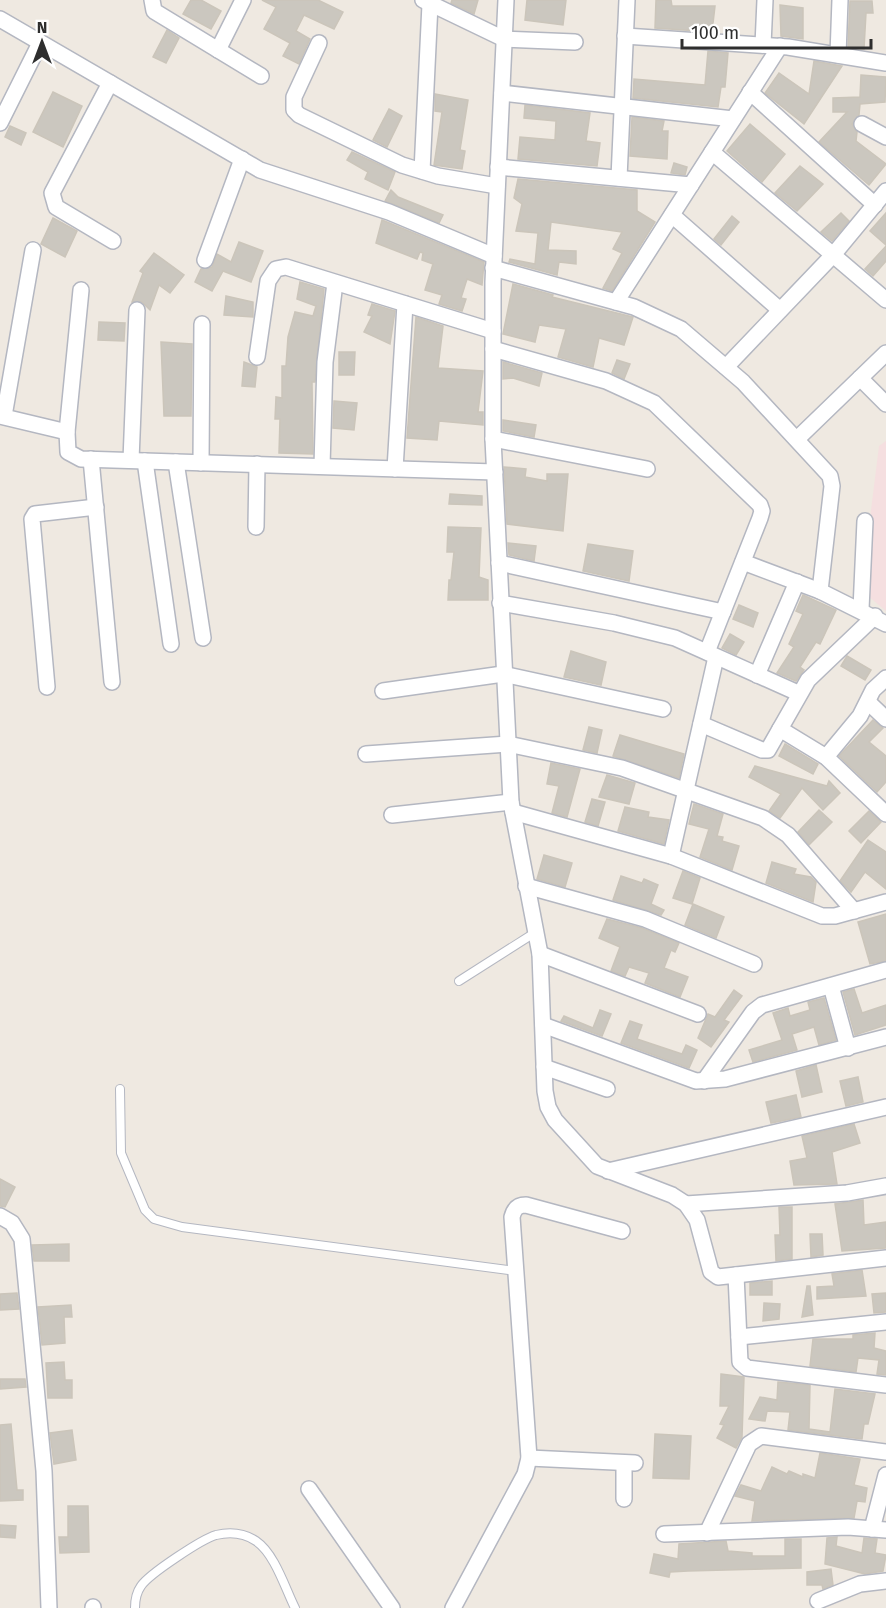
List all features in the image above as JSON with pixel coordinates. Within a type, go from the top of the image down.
[{"type":"street","points":[[152,0],[154,11],[261,76]]},
{"type":"street","points":[[218,50],[243,0]]},
{"type":"street","points":[[506,0],[494,262],[493,439],[503,674],[512,807],[540,954],[544,1067],[548,1107],[555,1120],[597,1166],[672,1195],[686,1204],[696,1220],[711,1272],[718,1277],[886,1258]]},
{"type":"street","points":[[619,178],[627,0]]},
{"type":"street","points":[[763,45],[765,0]]},
{"type":"street","points":[[838,55],[840,0]]},
{"type":"street","points":[[422,171],[427,2],[504,39],[576,42]]},
{"type":"street","points":[[0,20],[260,170],[389,212],[494,262],[634,307],[681,329],[726,367],[830,476],[832,486],[820,591]]},
{"type":"street","points":[[625,36],[780,46],[886,63]]},
{"type":"street","points":[[0,123],[40,43]]},
{"type":"street","points":[[319,43],[294,97],[294,110],[299,115],[402,165],[497,186]]},
{"type":"street","points":[[616,302],[780,46]]},
{"type":"street","points":[[110,84],[52,193],[56,207],[113,241]]},
{"type":"street","points":[[750,92],[875,205]]},
{"type":"street","points":[[502,93],[733,119]]},
{"type":"street","points":[[862,124],[886,136]]},
{"type":"street","points":[[712,152],[886,300]]},
{"type":"street","points":[[205,260],[242,159]]},
{"type":"street","points":[[498,166],[691,185]]},
{"type":"street","points":[[726,367],[833,255],[886,191]]},
{"type":"street","points":[[672,215],[780,310]]},
{"type":"street","points":[[33,250],[2,416],[67,432]]},
{"type":"street","points":[[257,357],[270,274],[276,269],[285,267],[493,331]]},
{"type":"street","points":[[322,466],[325,362],[334,282]]},
{"type":"street","points":[[81,290],[67,432],[68,452],[73,457],[495,472]]},
{"type":"street","points":[[395,469],[405,304]]},
{"type":"street","points":[[137,310],[138,461],[171,645]]},
{"type":"street","points":[[201,463],[202,324]]},
{"type":"street","points":[[493,349],[606,381],[654,403],[760,505],[762,511],[723,612],[712,654],[701,724],[670,856]]},
{"type":"street","points":[[797,439],[886,353]]},
{"type":"street","points":[[860,378],[886,404]]},
{"type":"street","points":[[493,439],[647,469]]},
{"type":"street","points":[[91,459],[112,682]]},
{"type":"street","points":[[176,462],[203,638]]},
{"type":"street","points":[[256,527],[257,464]]},
{"type":"street","points":[[47,687],[32,519],[35,514],[44,511],[96,507]]},
{"type":"street","points":[[865,521],[874,616]]},
{"type":"street","points":[[743,562],[820,591],[874,616]]},
{"type":"street","points":[[499,563],[723,612]]},
{"type":"street","points":[[757,675],[797,582]]},
{"type":"street","points":[[501,603],[650,630],[712,654],[798,693]]},
{"type":"street","points":[[701,724],[762,750],[768,750],[798,693],[820,667],[874,616]]},
{"type":"street","points":[[383,691],[503,674],[663,709]]},
{"type":"street","points":[[826,757],[860,716],[873,690],[886,678]]},
{"type":"street","points":[[868,702],[886,718]]},
{"type":"street","points":[[780,729],[826,757],[886,813]]},
{"type":"street","points":[[366,754],[508,744],[622,768],[763,819],[788,835],[854,911]]},
{"type":"street","points":[[392,815],[512,807],[670,856],[822,916],[835,916],[886,902]]},
{"type":"street","points":[[526,886],[645,919],[753,964]]},
{"type":"street","points":[[540,954],[698,1014]]},
{"type":"street","points":[[704,1081],[753,1012],[762,1005],[886,970]]},
{"type":"street","points":[[831,986],[848,1048]]},
{"type":"street","points":[[543,1025],[680,1077],[704,1081],[725,1079],[886,1037]]},
{"type":"street","points":[[544,1067],[607,1089]]},
{"type":"street","points":[[608,1171],[886,1107]]},
{"type":"street","points":[[686,1204],[846,1193],[886,1186]]},
{"type":"street","points":[[453,1608],[525,1474],[529,1458],[512,1217],[519,1205],[526,1205],[622,1231]]},
{"type":"street","points":[[0,1216],[12,1223],[22,1239],[44,1471],[49,1608]]},
{"type":"street","points":[[736,1275],[740,1362],[747,1368],[886,1385]]},
{"type":"street","points":[[739,1337],[886,1322]]},
{"type":"street","points":[[708,1533],[749,1444],[754,1439],[761,1436],[886,1452]]},
{"type":"street","points":[[529,1458],[629,1463],[624,1499]]},
{"type":"street","points":[[664,1534],[879,1529],[886,1475]]},
{"type":"street","points":[[309,1489],[392,1608]]},
{"type":"street","points":[[818,1601],[860,1584],[886,1581]]},
{"type":"lane","points":[[459,981],[536,932]]},
{"type":"lane","points":[[120,1089],[122,1153],[145,1210],[154,1219],[182,1227],[516,1271]]},
{"type":"lane","points":[[135,1608],[139,1588],[150,1575],[213,1536],[228,1533],[243,1535],[257,1542],[267,1553],[295,1608]]},
{"type":"shaded area","points":[[886,441],[886,611],[861,590],[879,446]]},
{"type":"building","points":[[191,0],[201,0],[221,11],[211,29],[183,14]]},
{"type":"building","points":[[262,0],[318,0],[343,12],[334,29],[304,15],[296,31],[310,39],[299,64],[283,56],[290,43],[264,29],[276,7]]},
{"type":"building","points":[[452,0],[478,0],[474,14],[451,3]]},
{"type":"building","points":[[527,0],[566,0],[563,25],[525,20]]},
{"type":"building","points":[[656,0],[671,0],[672,6],[715,6],[712,32],[655,28]]},
{"type":"building","points":[[850,1],[872,1],[873,13],[866,13],[864,49],[848,47]]},
{"type":"building","points":[[780,5],[803,8],[803,39],[781,36]]},
{"type":"building","points":[[167,30],[179,38],[166,63],[153,57]]},
{"type":"building","points":[[708,51],[728,53],[725,87],[721,87],[718,107],[633,98],[634,79],[705,85]]},
{"type":"building","points":[[814,61],[842,66],[804,124],[765,93],[779,73],[809,94]]},
{"type":"building","points":[[861,75],[886,77],[885,102],[860,104],[859,115],[852,124],[857,132],[856,141],[886,164],[869,185],[819,142],[847,112],[833,112],[833,98],[860,97]]},
{"type":"building","points":[[53,92],[82,106],[63,147],[33,132]]},
{"type":"building","points":[[435,94],[468,100],[460,150],[465,151],[462,169],[434,165],[442,112],[435,111]]},
{"type":"building","points":[[525,105],[590,113],[586,141],[600,143],[597,166],[518,159],[520,137],[555,140],[556,121],[524,118]]},
{"type":"building","points":[[389,109],[402,116],[387,147],[373,140]]},
{"type":"building","points":[[632,117],[664,121],[662,131],[668,131],[667,159],[630,156]]},
{"type":"building","points":[[750,124],[785,154],[762,182],[727,151]]},
{"type":"building","points":[[10,126],[26,133],[21,145],[5,137]]},
{"type":"building","points":[[352,152],[395,172],[388,190],[365,179],[368,172],[347,160]]},
{"type":"building","points":[[674,163],[687,167],[685,175],[671,173]]},
{"type":"building","points":[[800,166],[823,184],[797,211],[775,193]]},
{"type":"building","points":[[518,179],[637,190],[637,211],[655,222],[612,291],[603,288],[622,253],[613,249],[622,232],[551,222],[548,250],[576,251],[576,264],[559,262],[557,275],[509,262],[510,259],[535,264],[538,233],[516,231],[522,204],[514,198]]},
{"type":"building","points":[[391,190],[398,197],[443,215],[439,223],[385,201]]},
{"type":"building","points":[[841,213],[849,221],[832,241],[821,232]]},
{"type":"building","points":[[886,213],[886,245],[870,231]]},
{"type":"building","points":[[732,216],[739,222],[721,245],[714,239]]},
{"type":"building","points":[[53,218],[77,231],[65,257],[41,244]]},
{"type":"building","points":[[382,220],[484,262],[482,285],[467,279],[461,298],[466,299],[462,311],[439,304],[442,295],[425,290],[433,264],[422,260],[423,253],[420,252],[417,259],[376,243]]},
{"type":"building","points":[[239,242],[263,251],[251,282],[223,271],[212,291],[195,282],[201,269],[212,267],[217,254],[231,262]]},
{"type":"building","points":[[886,246],[886,261],[873,276],[865,269]]},
{"type":"building","points":[[154,253],[184,275],[170,293],[159,285],[150,310],[142,302],[132,302],[143,273],[140,271]]},
{"type":"building","points":[[300,282],[324,289],[315,382],[312,382],[313,454],[279,453],[280,419],[275,419],[276,397],[282,398],[282,366],[286,366],[288,337],[295,312],[313,316],[316,306],[297,299]]},
{"type":"building","points":[[513,284],[553,295],[552,297],[633,317],[624,345],[599,338],[593,367],[558,357],[566,329],[539,325],[535,342],[503,334]]},
{"type":"building","points":[[226,296],[253,302],[253,317],[224,315]]},
{"type":"building","points":[[372,304],[395,311],[390,344],[364,332],[372,316],[368,315]]},
{"type":"building","points":[[416,317],[443,326],[438,368],[483,371],[478,412],[483,412],[483,425],[439,421],[437,440],[407,438]]},
{"type":"building","points":[[99,322],[125,323],[124,341],[98,340]]},
{"type":"building","points":[[161,342],[192,344],[191,416],[164,416]]},
{"type":"building","points":[[339,352],[355,352],[354,375],[339,375]]},
{"type":"building","points":[[617,360],[630,364],[624,379],[612,373]]},
{"type":"building","points":[[244,362],[257,367],[255,387],[242,386]]},
{"type":"building","points":[[503,362],[542,373],[539,386],[513,378],[503,379]]},
{"type":"building","points":[[334,401],[357,403],[354,430],[333,428]]},
{"type":"building","points":[[503,420],[536,425],[534,437],[503,431]]},
{"type":"building","points":[[504,467],[526,469],[525,477],[547,481],[547,474],[568,474],[563,531],[507,524]]},
{"type":"building","points":[[450,494],[482,496],[482,505],[449,504]]},
{"type":"building","points":[[448,527],[481,528],[479,577],[488,580],[488,600],[448,600],[454,552],[447,552]]},
{"type":"building","points":[[508,543],[536,546],[534,561],[509,555]]},
{"type":"building","points":[[588,544],[633,551],[629,581],[583,571]]},
{"type":"building","points":[[803,595],[836,610],[820,644],[816,642],[800,667],[804,670],[796,681],[777,673],[794,647],[789,644],[803,614],[796,611]]},
{"type":"building","points":[[739,605],[758,613],[753,627],[733,619]]},
{"type":"building","points":[[730,634],[744,642],[736,655],[722,648]]},
{"type":"building","points":[[571,651],[606,662],[601,685],[564,677]]},
{"type":"building","points":[[847,656],[871,670],[865,680],[841,666]]},
{"type":"building","points":[[873,720],[883,728],[869,742],[886,756],[886,782],[877,792],[839,756]]},
{"type":"building","points":[[589,727],[602,730],[597,753],[583,750]]},
{"type":"building","points":[[620,735],[684,754],[679,778],[613,756]]},
{"type":"building","points":[[785,744],[818,764],[813,774],[779,756]]},
{"type":"building","points":[[551,763],[580,769],[567,817],[552,813],[559,786],[547,784]]},
{"type":"building","points":[[755,766],[827,786],[829,781],[840,793],[823,810],[802,788],[780,818],[769,811],[781,794],[749,777]]},
{"type":"building","points":[[607,775],[635,783],[629,804],[599,797]]},
{"type":"building","points":[[592,799],[605,802],[598,826],[585,822]]},
{"type":"building","points":[[694,804],[723,814],[717,836],[723,837],[722,841],[739,846],[732,870],[700,857],[709,829],[689,824]]},
{"type":"building","points":[[625,807],[649,812],[648,817],[669,820],[664,844],[618,831]]},
{"type":"building","points":[[819,810],[832,822],[809,845],[798,832]]},
{"type":"building","points":[[869,811],[881,822],[861,843],[849,831]]},
{"type":"building","points":[[868,840],[886,852],[886,889],[865,872],[851,892],[840,881]]},
{"type":"building","points":[[544,855],[572,863],[565,887],[537,879]]},
{"type":"building","points":[[772,862],[796,869],[794,874],[811,877],[816,882],[813,902],[766,883]]},
{"type":"building","points":[[683,871],[700,878],[692,904],[673,898]]},
{"type":"building","points":[[621,876],[642,883],[644,879],[658,885],[651,904],[664,910],[661,915],[613,900]]},
{"type":"building","points":[[693,904],[724,917],[716,938],[685,925]]},
{"type":"building","points":[[886,914],[886,961],[870,964],[858,922]]},
{"type":"building","points":[[607,919],[642,928],[679,943],[675,952],[671,950],[664,968],[688,977],[680,997],[645,983],[649,973],[629,967],[625,976],[611,971],[620,947],[599,938]]},
{"type":"building","points":[[854,989],[862,1013],[886,1005],[886,1025],[855,1035],[843,992]]},
{"type":"building","points":[[734,990],[742,996],[724,1020],[729,1022],[711,1047],[698,1038],[708,1014],[715,1017]]},
{"type":"building","points":[[824,998],[836,1040],[819,1045],[814,1027],[792,1034],[797,1050],[753,1062],[749,1050],[782,1040],[773,1013],[788,1008],[790,1016],[810,1010],[808,1002]]},
{"type":"building","points":[[600,1010],[611,1014],[602,1036],[561,1021],[564,1016],[593,1028]]},
{"type":"building","points":[[630,1021],[642,1025],[637,1039],[682,1054],[686,1045],[697,1050],[689,1068],[621,1043]]},
{"type":"building","points":[[816,1065],[822,1092],[802,1097],[796,1071]]},
{"type":"building","points":[[858,1077],[863,1102],[846,1106],[840,1081]]},
{"type":"building","points":[[796,1095],[801,1117],[771,1123],[766,1102]]},
{"type":"building","points":[[854,1124],[860,1143],[832,1152],[837,1184],[794,1185],[790,1161],[807,1158],[802,1136]]},
{"type":"building","points":[[0,1179],[15,1187],[5,1207],[0,1206]]},
{"type":"building","points":[[863,1200],[864,1225],[886,1222],[886,1248],[842,1251],[835,1204]]},
{"type":"building","points":[[779,1207],[792,1207],[792,1259],[776,1261],[775,1235],[780,1235]]},
{"type":"building","points":[[810,1234],[822,1234],[823,1255],[811,1257]]},
{"type":"building","points":[[69,1244],[69,1261],[34,1261],[32,1245]]},
{"type":"building","points":[[862,1270],[866,1296],[817,1299],[817,1287],[834,1286],[832,1274]]},
{"type":"building","points":[[772,1281],[772,1295],[750,1295],[750,1283]]},
{"type":"building","points":[[807,1286],[810,1286],[813,1315],[802,1317]]},
{"type":"building","points":[[17,1293],[19,1309],[0,1310],[0,1294]]},
{"type":"building","points":[[886,1293],[886,1312],[874,1313],[872,1294]]},
{"type":"building","points":[[764,1303],[780,1304],[779,1319],[763,1321]]},
{"type":"building","points":[[71,1305],[72,1317],[64,1317],[65,1343],[42,1345],[38,1307]]},
{"type":"building","points":[[875,1333],[874,1348],[886,1351],[886,1375],[877,1374],[879,1360],[858,1358],[856,1372],[810,1366],[813,1339],[853,1339],[853,1335]]},
{"type":"building","points":[[64,1362],[65,1380],[72,1380],[72,1398],[48,1398],[46,1363]]},
{"type":"building","points":[[721,1374],[744,1377],[742,1437],[736,1448],[717,1438],[724,1425],[720,1424],[729,1406],[720,1406]]},
{"type":"building","points":[[0,1379],[25,1379],[26,1387],[0,1389]]},
{"type":"building","points":[[778,1382],[810,1385],[809,1429],[830,1432],[835,1389],[875,1394],[868,1424],[864,1424],[862,1439],[788,1430],[790,1412],[767,1411],[765,1421],[749,1419],[760,1397],[777,1400]]},
{"type":"building","points":[[11,1424],[17,1490],[23,1490],[23,1500],[0,1501],[0,1425]]},
{"type":"building","points":[[72,1430],[76,1460],[54,1464],[50,1433]]},
{"type":"building","points":[[655,1434],[691,1436],[689,1479],[653,1478]]},
{"type":"building","points":[[820,1453],[860,1459],[854,1485],[867,1488],[865,1502],[857,1501],[854,1518],[752,1521],[755,1501],[735,1496],[741,1485],[761,1491],[772,1467],[787,1474],[789,1471],[803,1477],[803,1474],[815,1478]]},
{"type":"building","points":[[68,1506],[88,1506],[89,1552],[60,1553],[59,1537],[68,1537]]},
{"type":"building","points":[[0,1525],[16,1526],[15,1538],[0,1537]]},
{"type":"building","points":[[837,1537],[836,1546],[862,1553],[864,1538],[877,1539],[875,1553],[886,1555],[883,1571],[865,1574],[825,1564],[827,1538]]},
{"type":"building","points":[[785,1539],[801,1539],[801,1568],[670,1572],[669,1577],[650,1573],[654,1554],[678,1559],[679,1544],[726,1541],[728,1551],[752,1553],[752,1556],[785,1556]]},
{"type":"building","points":[[831,1569],[833,1585],[823,1589],[822,1585],[807,1585],[807,1572]]}]
